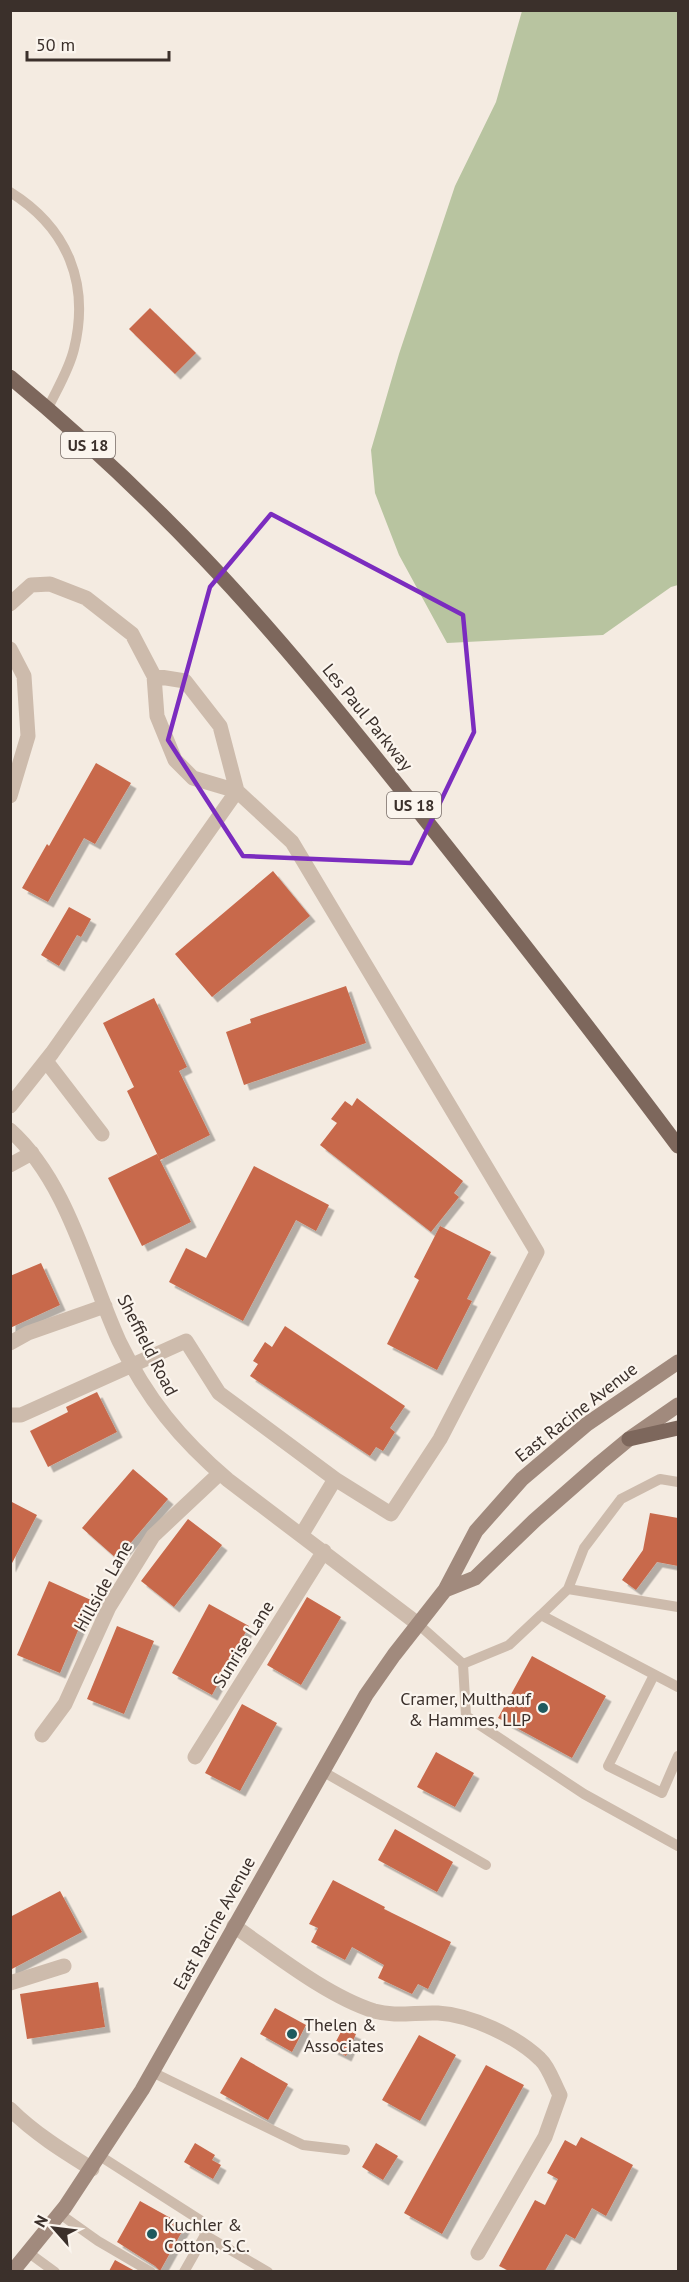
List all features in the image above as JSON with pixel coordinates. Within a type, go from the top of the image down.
[{"type":"main road","name":"Les Paul Parkway","points":[[10,377],[48,408],[179,531],[322,691],[543,967],[678,1146]]},
{"type":"main road","name":"East Racine Avenue","points":[[12,2271],[60,2214],[96,2163],[152,2072],[366,1695],[445,1590],[476,1531],[522,1479],[587,1424],[678,1362]]},
{"type":"main road","name":"East Racine Avenue","points":[[445,1590],[475,1578],[534,1521],[629,1439],[678,1405]]},
{"type":"main road","points":[[629,1439],[678,1428]]},
{"type":"street","points":[[10,604],[31,585],[50,584],[86,598],[132,634],[154,676],[157,716],[175,760],[193,778],[237,791],[292,842],[537,1252],[440,1438],[391,1514],[335,1479],[219,1393],[186,1341],[21,1415],[10,1415]]},
{"type":"street","points":[[10,650],[24,676],[28,736],[10,796]]},
{"type":"street","points":[[10,1106],[46,1061],[237,791],[220,726],[184,681],[154,676]]},
{"type":"street","points":[[46,1061],[102,1134]]},
{"type":"street","name":"Sheffield Road","points":[[10,1131],[32,1153],[62,1203],[132,1364],[164,1417],[179,1435],[220,1473],[418,1624]]},
{"type":"street","points":[[10,1165],[32,1153]]},
{"type":"street","points":[[10,1343],[28,1333],[105,1306]]},
{"type":"street","name":"Hillside Lane","points":[[42,1735],[65,1704],[109,1607],[153,1536],[220,1473]]},
{"type":"street","points":[[302,1534],[335,1479]]},
{"type":"street","name":"Sunrise Lane","points":[[195,1757],[324,1551]]},
{"type":"street","points":[[234,1926],[350,2001],[376,2011],[400,2015],[436,2013],[463,2016],[508,2037],[541,2060],[560,2095],[545,2137],[478,2253]]},
{"type":"street","points":[[10,1983],[64,1966]]},
{"type":"street","points":[[10,2109],[23,2122],[56,2146],[96,2163]]},
{"type":"lane","points":[[10,192],[33,208],[52,228],[70,258],[79,288],[79,321],[73,351],[62,381],[48,408]]},
{"type":"lane","points":[[463,1664],[509,1645],[568,1589],[585,1548],[621,1499],[660,1479],[678,1482]]},
{"type":"lane","points":[[568,1589],[678,1607]]},
{"type":"lane","points":[[541,1615],[678,1687]]},
{"type":"lane","points":[[418,1624],[463,1664],[466,1716],[584,1794],[678,1846]]},
{"type":"lane","points":[[654,1675],[608,1766],[662,1793],[678,1756]]},
{"type":"lane","points":[[322,1771],[486,1865]]},
{"type":"lane","points":[[152,2072],[303,2145],[345,2150]]},
{"type":"lane","points":[[96,2163],[200,2220],[205,2235],[268,2271]]},
{"type":"lane","points":[[60,2214],[98,2241],[152,2271]]},
{"type":"lane","points":[[187,2271],[205,2235]]},
{"type":"lane","points":[[29,2253],[55,2271]]},
{"type":"highlighted area","points":[[271,514],[463,615],[474,732],[411,863],[243,856],[168,740],[210,587]]},
{"type":"green space","points":[[522,11],[678,11],[678,585],[671,587],[603,635],[447,643],[399,555],[375,493],[371,450],[399,354],[455,186],[496,102]]},
{"type":"building","points":[[150,308],[196,353],[175,374],[129,329]]},
{"type":"building","points":[[96,763],[131,783],[95,844],[84,838],[48,902],[22,888],[47,844],[49,846]]},
{"type":"building","points":[[273,871],[310,916],[212,997],[175,954]]},
{"type":"building","points":[[69,907],[91,919],[81,937],[77,935],[59,966],[41,955]]},
{"type":"building","points":[[346,986],[366,1043],[244,1085],[226,1032],[251,1023],[250,1019]]},
{"type":"building","points":[[154,998],[187,1067],[179,1071],[210,1135],[160,1160],[127,1091],[134,1087],[103,1023]]},
{"type":"building","points":[[357,1098],[463,1181],[454,1193],[459,1197],[431,1232],[320,1145],[337,1123],[331,1119],[345,1101],[352,1106]]},
{"type":"building","points":[[157,1154],[191,1222],[142,1246],[108,1178]]},
{"type":"building","points":[[254,1166],[329,1205],[316,1231],[296,1220],[243,1321],[169,1282],[186,1248],[206,1258]]},
{"type":"building","points":[[440,1226],[491,1252],[467,1299],[472,1301],[437,1370],[387,1344],[419,1280],[414,1277]]},
{"type":"building","points":[[41,1263],[60,1305],[10,1328],[10,1276]]},
{"type":"building","points":[[285,1326],[405,1406],[390,1428],[395,1432],[383,1451],[376,1447],[370,1456],[250,1376],[258,1364],[253,1361],[265,1342],[272,1347]]},
{"type":"building","points":[[97,1392],[117,1432],[48,1467],[30,1431],[68,1412],[66,1407]]},
{"type":"building","points":[[133,1469],[168,1499],[117,1559],[82,1528]]},
{"type":"building","points":[[10,1501],[37,1515],[10,1567]]},
{"type":"building","points":[[650,1513],[678,1518],[678,1566],[657,1562],[636,1590],[622,1580],[643,1550]]},
{"type":"building","points":[[188,1519],[222,1545],[174,1607],[141,1581]]},
{"type":"building","points":[[49,1581],[91,1600],[60,1673],[17,1655]]},
{"type":"building","points":[[307,1597],[341,1617],[301,1685],[267,1665]]},
{"type":"building","points":[[209,1604],[249,1626],[212,1695],[172,1673]]},
{"type":"building","points":[[117,1626],[154,1641],[124,1714],[87,1699]]},
{"type":"building","points":[[532,1656],[606,1696],[572,1758],[498,1718]]},
{"type":"building","points":[[242,1704],[277,1723],[240,1791],[205,1773]]},
{"type":"building","points":[[436,1752],[474,1773],[455,1807],[417,1787]]},
{"type":"building","points":[[395,1829],[453,1862],[437,1892],[378,1860]]},
{"type":"building","points":[[333,1880],[385,1907],[384,1909],[451,1942],[428,1989],[418,1984],[412,1994],[378,1978],[384,1965],[352,1947],[345,1960],[311,1942],[318,1928],[309,1924]]},
{"type":"building","points":[[60,1891],[82,1932],[10,1970],[10,1917]]},
{"type":"building","points":[[98,1982],[105,2027],[27,2039],[20,1994]]},
{"type":"building","points":[[275,2008],[306,2025],[292,2052],[260,2034]]},
{"type":"building","points":[[343,2028],[356,2034],[346,2056],[332,2049]]},
{"type":"building","points":[[419,2035],[456,2055],[420,2121],[382,2100]]},
{"type":"building","points":[[241,2057],[288,2084],[268,2120],[220,2093]]},
{"type":"building","points":[[486,2065],[524,2085],[442,2234],[404,2213]]},
{"type":"building","points":[[581,2137],[633,2165],[606,2216],[592,2208],[575,2239],[566,2234],[545,2271],[509,2271],[499,2266],[535,2200],[545,2205],[558,2179],[547,2173],[565,2140],[576,2146]]},
{"type":"building","points":[[195,2143],[215,2155],[212,2160],[221,2165],[213,2179],[184,2162]]},
{"type":"building","points":[[376,2143],[398,2156],[383,2180],[362,2167]]},
{"type":"building","points":[[140,2201],[185,2226],[160,2271],[117,2242]]},
{"type":"building","points":[[115,2260],[135,2271],[109,2271]]},
{"type":"place","name":"Cramer, Multhauf & Hammes, LLP","points":[[543,1708]]},
{"type":"place","name":"Thelen & Associates","points":[[292,2034]]},
{"type":"place","name":"Kuchler & Cotton, S.C.","points":[[152,2234]]}]
